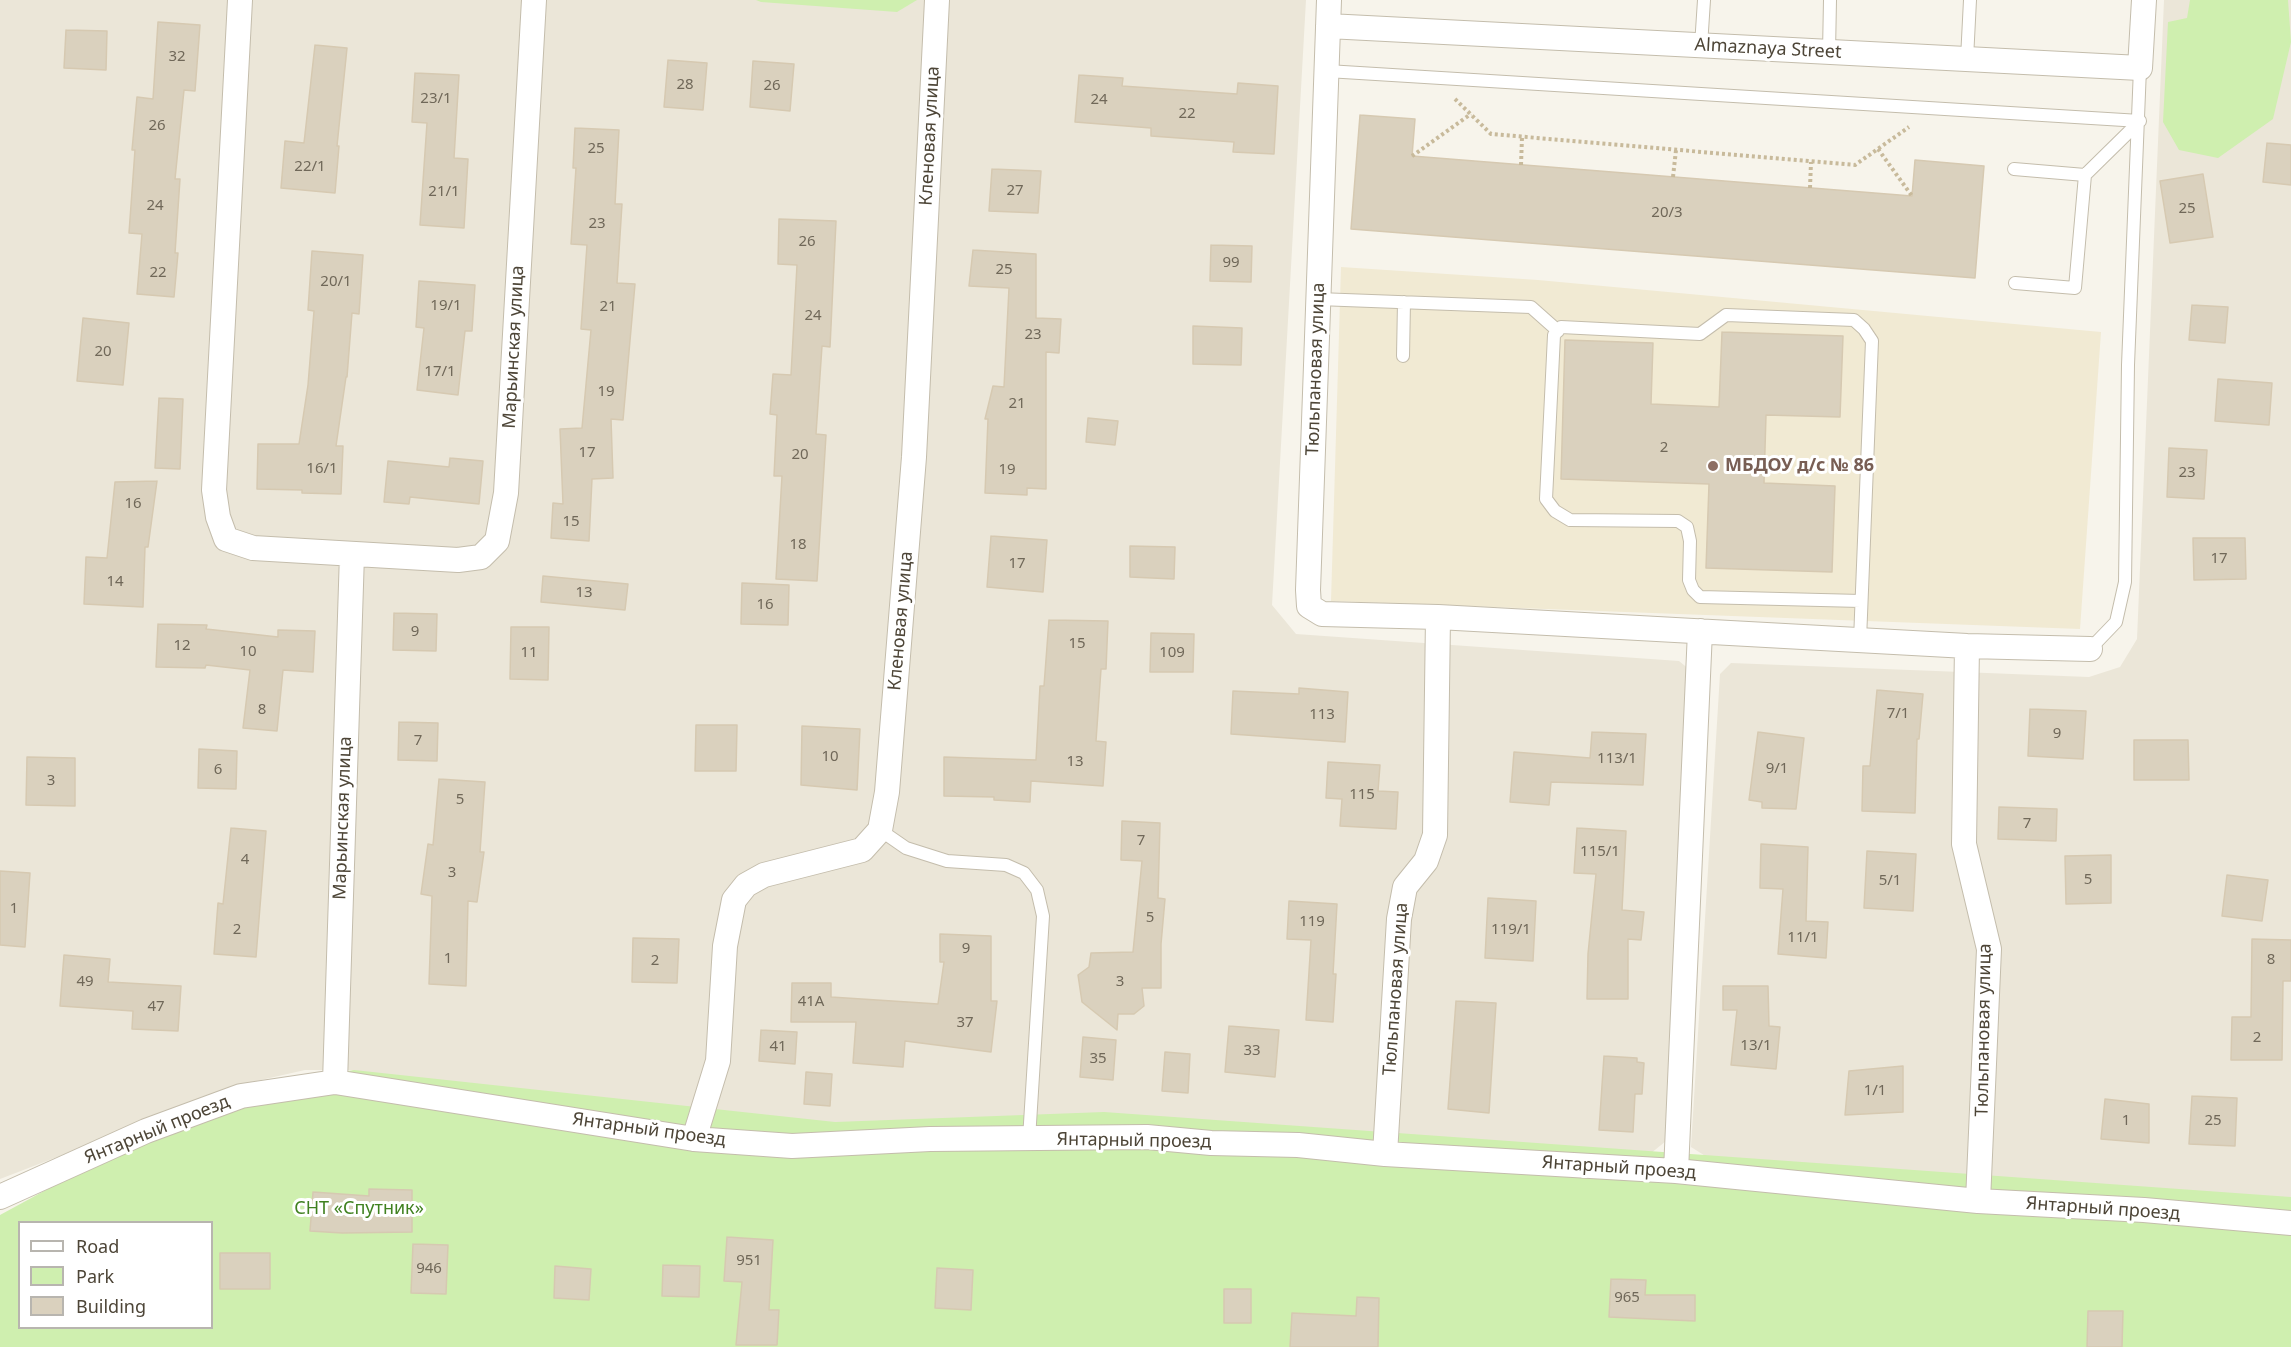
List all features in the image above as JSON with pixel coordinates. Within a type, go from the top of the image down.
[{"type":"street","name":"Марьинская улица","points":[[240,0],[214,490],[218,517],[226,539],[254,548],[458,560],[481,557],[497,541],[506,493],[534,0]]},
{"type":"street","name":"Кленовая улица","points":[[880,830],[888,780],[914,456],[937,0]]},
{"type":"street","name":"Тюльпановая улица","points":[[1329,0],[1309,606],[1322,614],[1438,617],[1967,646],[2090,649]]},
{"type":"street","points":[[2140,68],[2144,0]]},
{"type":"street","name":"Almaznaya Street","points":[[1328,27],[2140,68]]},
{"type":"street","name":"Марьинская улица","points":[[334,1082],[352,554]]},
{"type":"street","name":"Тюльпановая улица","points":[[1385,1154],[1399,919],[1405,887],[1426,861],[1436,835],[1438,617]]},
{"type":"street","points":[[1676,1171],[1700,631]]},
{"type":"street","name":"Тюльпановая улица","points":[[1967,646],[1964,844],[1989,950],[1978,1201]]},
{"type":"street","points":[[694,1139],[718,1061],[725,946],[734,900],[746,885],[764,875],[862,850],[880,830]]},
{"type":"street","name":"Янтарный проезд","points":[[0,1197],[146,1131],[241,1096],[334,1082],[694,1139],[792,1146],[930,1139],[1147,1137],[1211,1143],[1298,1145],[1385,1154],[1676,1171],[1978,1201],[2144,1210],[2291,1223]]},
{"type":"lane","points":[[1701,46],[1704,0]]},
{"type":"lane","points":[[1829,52],[1830,0]]},
{"type":"lane","points":[[1967,59],[1970,0]]},
{"type":"lane","points":[[2090,649],[2116,622],[2125,582],[2128,364],[2140,121],[2140,68]]},
{"type":"lane","points":[[1327,71],[2140,121]]},
{"type":"lane","points":[[2015,283],[2075,288],[2085,175],[2140,121]]},
{"type":"lane","points":[[2014,169],[2085,175]]},
{"type":"lane","points":[[1318,299],[1531,307],[1558,331]]},
{"type":"lane","points":[[1403,357],[1404,302]]},
{"type":"lane","points":[[1860,640],[1872,341],[1854,320],[1726,315],[1700,334],[1561,327],[1554,335],[1546,499],[1555,511],[1570,520],[1678,521],[1687,527],[1690,541],[1689,580],[1693,590],[1700,597],[1861,601]]},
{"type":"lane","points":[[880,830],[906,848],[947,861],[1006,865],[1024,873],[1037,890],[1043,916],[1029,1139]]},
{"type":"path","points":[[1433,78],[1491,134],[1855,165],[1935,108]]},
{"type":"path","points":[[1412,156],[1471,114]]},
{"type":"path","points":[[1521,165],[1522,137]]},
{"type":"path","points":[[1878,149],[1912,196]]},
{"type":"path","points":[[1673,177],[1676,150]]},
{"type":"path","points":[[1810,188],[1811,162]]},
{"type":"shaded area","points":[[0,0],[1306,0],[1272,605],[1296,634],[1679,661],[1690,670],[1666,1141],[1645,1158],[731,1128],[351,1070],[305,1070],[252,1082],[0,1179]]},
{"type":"shaded area","points":[[2164,0],[2291,0],[2291,1203],[1715,1162],[1691,1147],[1720,674],[1731,663],[2089,677],[2120,667],[2137,639]]},
{"type":"shaded area","name":"МБДОУ д/с № 86","points":[[1341,267],[1538,280],[2101,332],[2080,629],[1331,601]]},
{"type":"green space","points":[[756,0],[917,0],[897,12]]},
{"type":"green space","points":[[2190,0],[2288,0],[2291,42],[2273,119],[2218,158],[2179,150],[2163,122],[2168,22],[2187,18]]},
{"type":"green space","name":"СНТ «Спутник»","points":[[354,1070],[835,1122],[1104,1112],[2291,1197],[2291,1347],[0,1347],[0,1215],[226,1092]]},
{"type":"building","points":[[158,22],[200,25],[195,91],[184,90],[175,179],[180,179],[174,297],[137,294],[142,234],[129,233],[135,150],[132,150],[137,97],[153,99]]},
{"type":"building","points":[[66,30],[107,31],[106,70],[64,68]]},
{"type":"building","points":[[315,45],[347,48],[337,146],[339,146],[335,193],[281,188],[285,141],[304,143]]},
{"type":"building","points":[[668,60],[707,63],[703,110],[664,107]]},
{"type":"building","points":[[753,61],[794,64],[790,111],[750,107]]},
{"type":"building","points":[[415,73],[459,75],[454,158],[468,159],[464,228],[420,225],[427,123],[412,122]]},
{"type":"building","points":[[1079,75],[1123,78],[1122,86],[1237,94],[1238,83],[1278,86],[1274,154],[1233,152],[1234,142],[1151,136],[1151,128],[1075,122]]},
{"type":"building","points":[[1360,115],[1415,119],[1412,156],[1912,196],[1915,160],[1984,166],[1975,278],[1351,229]]},
{"type":"building","points":[[575,128],[619,130],[615,204],[622,204],[617,283],[635,284],[623,420],[611,419],[613,478],[592,479],[589,541],[551,538],[553,503],[563,504],[560,429],[582,428],[591,330],[581,329],[587,245],[571,244],[576,168],[573,168]]},
{"type":"building","points":[[2267,143],[2291,145],[2291,185],[2263,182]]},
{"type":"building","points":[[992,169],[1041,171],[1038,213],[989,211]]},
{"type":"building","points":[[2203,174],[2213,237],[2170,243],[2160,181]]},
{"type":"building","points":[[779,219],[836,221],[830,347],[822,346],[816,434],[826,435],[817,581],[776,579],[782,476],[774,476],[777,415],[770,414],[773,374],[791,375],[797,265],[778,264]]},
{"type":"building","points":[[1211,245],[1252,246],[1251,282],[1210,281]]},
{"type":"building","points":[[973,250],[1036,254],[1036,318],[1061,319],[1059,353],[1046,352],[1046,489],[1027,488],[1027,495],[985,493],[988,419],[985,419],[993,386],[1004,387],[1009,288],[969,286]]},
{"type":"building","points":[[312,251],[363,255],[359,314],[352,313],[347,377],[336,446],[343,446],[341,494],[257,489],[258,444],[299,444],[308,385],[314,311],[308,310]]},
{"type":"building","points":[[419,281],[475,285],[472,331],[465,331],[458,395],[417,390],[424,328],[416,327]]},
{"type":"building","points":[[2192,305],[2228,307],[2225,343],[2189,340]]},
{"type":"building","points":[[83,318],[129,323],[123,385],[77,381]]},
{"type":"building","points":[[1193,326],[1242,328],[1241,365],[1193,364]]},
{"type":"building","points":[[1722,332],[1843,336],[1840,417],[1766,415],[1764,483],[1835,486],[1832,572],[1706,568],[1709,484],[1561,479],[1565,340],[1653,343],[1651,404],[1719,407]]},
{"type":"building","points":[[2218,379],[2272,383],[2269,425],[2215,421]]},
{"type":"building","points":[[159,398],[183,399],[180,469],[155,468]]},
{"type":"building","points":[[1088,418],[1118,421],[1115,445],[1086,442]]},
{"type":"building","points":[[2169,448],[2207,450],[2204,499],[2167,497]]},
{"type":"building","points":[[450,458],[483,461],[479,504],[410,497],[409,504],[384,502],[388,461],[449,467]]},
{"type":"building","points":[[157,481],[148,547],[145,547],[143,607],[84,604],[86,557],[107,558],[115,482]]},
{"type":"building","points":[[991,536],[1047,540],[1043,592],[987,587]]},
{"type":"building","points":[[2193,538],[2245,538],[2246,579],[2194,580]]},
{"type":"building","points":[[1130,546],[1175,547],[1174,579],[1130,577]]},
{"type":"building","points":[[543,576],[628,584],[625,610],[541,602]]},
{"type":"building","points":[[742,583],[789,585],[788,625],[741,624]]},
{"type":"building","points":[[394,613],[437,614],[436,651],[393,650]]},
{"type":"building","points":[[1049,620],[1108,621],[1106,669],[1101,669],[1096,741],[1106,742],[1103,786],[1031,781],[1030,802],[994,800],[994,797],[944,796],[944,757],[1036,760],[1040,686],[1044,686]]},
{"type":"building","points":[[158,624],[207,625],[206,629],[278,637],[278,630],[315,631],[313,672],[283,670],[277,731],[243,728],[250,670],[206,665],[205,668],[156,667]]},
{"type":"building","points":[[511,627],[549,627],[548,680],[510,679]]},
{"type":"building","points":[[1151,633],[1194,634],[1193,672],[1150,672]]},
{"type":"building","points":[[1299,688],[1348,692],[1345,742],[1231,734],[1233,691],[1299,694]]},
{"type":"building","points":[[1877,690],[1923,694],[1919,739],[1917,739],[1915,813],[1862,811],[1863,766],[1870,766]]},
{"type":"building","points":[[2030,709],[2086,711],[2083,759],[2028,756]]},
{"type":"building","points":[[399,722],[438,723],[437,761],[398,760]]},
{"type":"building","points":[[696,725],[737,725],[736,771],[695,771]]},
{"type":"building","points":[[802,726],[860,729],[857,790],[801,785]]},
{"type":"building","points":[[1592,732],[1646,734],[1643,785],[1551,782],[1549,805],[1510,802],[1514,752],[1590,758]]},
{"type":"building","points":[[1758,732],[1804,738],[1796,809],[1762,808],[1762,802],[1749,800]]},
{"type":"building","points":[[2134,740],[2188,740],[2189,780],[2134,780]]},
{"type":"building","points":[[199,749],[237,751],[236,789],[198,788]]},
{"type":"building","points":[[27,757],[75,758],[75,806],[26,805]]},
{"type":"building","points":[[1328,762],[1380,765],[1378,791],[1398,792],[1396,829],[1340,826],[1342,799],[1326,798]]},
{"type":"building","points":[[439,779],[485,782],[480,852],[484,852],[477,902],[468,901],[466,986],[429,984],[432,896],[421,894],[428,844],[433,845]]},
{"type":"building","points":[[1999,807],[2057,809],[2056,841],[1998,839]]},
{"type":"building","points":[[1122,821],[1160,823],[1158,898],[1165,899],[1161,944],[1161,988],[1142,988],[1144,1006],[1134,1014],[1118,1014],[1117,1030],[1082,1002],[1078,975],[1089,967],[1091,953],[1133,952],[1142,861],[1121,860]]},
{"type":"building","points":[[231,828],[266,831],[256,957],[214,954],[218,903],[223,904]]},
{"type":"building","points":[[1577,828],[1626,831],[1622,910],[1644,912],[1641,940],[1628,939],[1628,999],[1587,999],[1588,954],[1596,874],[1574,873]]},
{"type":"building","points":[[1761,844],[1808,847],[1806,921],[1828,922],[1826,958],[1778,954],[1783,889],[1760,888]]},
{"type":"building","points":[[1867,851],[1916,854],[1913,911],[1864,908]]},
{"type":"building","points":[[2111,855],[2111,903],[2066,904],[2065,856]]},
{"type":"building","points":[[0,871],[30,873],[25,947],[0,945]]},
{"type":"building","points":[[2227,875],[2268,880],[2262,921],[2222,916]]},
{"type":"building","points":[[1488,898],[1536,901],[1533,961],[1485,958]]},
{"type":"building","points":[[1289,901],[1337,904],[1333,1022],[1306,1020],[1311,940],[1287,939]]},
{"type":"building","points":[[940,934],[991,936],[991,1001],[997,1001],[991,1052],[905,1041],[903,1067],[853,1063],[856,1022],[791,1022],[792,983],[831,983],[831,997],[938,1004],[944,962],[940,962]]},
{"type":"building","points":[[633,938],[679,939],[677,983],[632,982]]},
{"type":"building","points":[[2252,939],[2291,940],[2291,981],[2283,981],[2282,1060],[2231,1060],[2232,1017],[2251,1017]]},
{"type":"building","points":[[64,955],[110,959],[108,982],[181,986],[178,1031],[132,1029],[133,1011],[60,1006]]},
{"type":"building","points":[[1723,986],[1768,986],[1769,1026],[1780,1027],[1776,1069],[1731,1065],[1737,1010],[1723,1010]]},
{"type":"building","points":[[1456,1001],[1496,1003],[1489,1113],[1448,1109]]},
{"type":"building","points":[[1229,1026],[1279,1030],[1275,1077],[1225,1072]]},
{"type":"building","points":[[761,1030],[797,1032],[795,1064],[759,1061]]},
{"type":"building","points":[[1083,1037],[1116,1040],[1113,1080],[1080,1077]]},
{"type":"building","points":[[1165,1052],[1190,1054],[1188,1093],[1162,1091]]},
{"type":"building","points":[[1604,1056],[1637,1058],[1637,1062],[1644,1063],[1642,1094],[1635,1094],[1633,1132],[1599,1130]]},
{"type":"building","points":[[1903,1066],[1903,1112],[1845,1115],[1849,1071]]},
{"type":"building","points":[[806,1072],[832,1074],[830,1106],[804,1104]]},
{"type":"building","points":[[2192,1096],[2237,1098],[2235,1146],[2189,1144]]},
{"type":"building","points":[[2105,1099],[2149,1104],[2149,1143],[2101,1139]]},
{"type":"building","points":[[369,1189],[412,1190],[412,1232],[310,1231],[313,1192],[369,1196]]},
{"type":"building","points":[[727,1237],[773,1240],[769,1310],[779,1310],[777,1345],[736,1345],[742,1282],[724,1281]]},
{"type":"building","points":[[413,1244],[448,1245],[446,1294],[411,1293]]},
{"type":"building","points":[[220,1253],[270,1253],[270,1289],[220,1289]]},
{"type":"building","points":[[663,1265],[700,1266],[699,1297],[662,1296]]},
{"type":"building","points":[[555,1266],[591,1269],[589,1300],[554,1298]]},
{"type":"building","points":[[937,1268],[973,1270],[971,1310],[935,1308]]},
{"type":"building","points":[[1611,1279],[1646,1280],[1645,1295],[1695,1295],[1695,1321],[1609,1317]]},
{"type":"building","points":[[1224,1289],[1251,1289],[1251,1323],[1224,1323]]},
{"type":"building","points":[[1357,1297],[1379,1298],[1378,1347],[1290,1347],[1292,1313],[1356,1316]]},
{"type":"building","points":[[2088,1311],[2123,1311],[2122,1347],[2087,1347]]},
{"type":"place","name":"МБДОУ д/с № 86","points":[[1713,466]]}]
